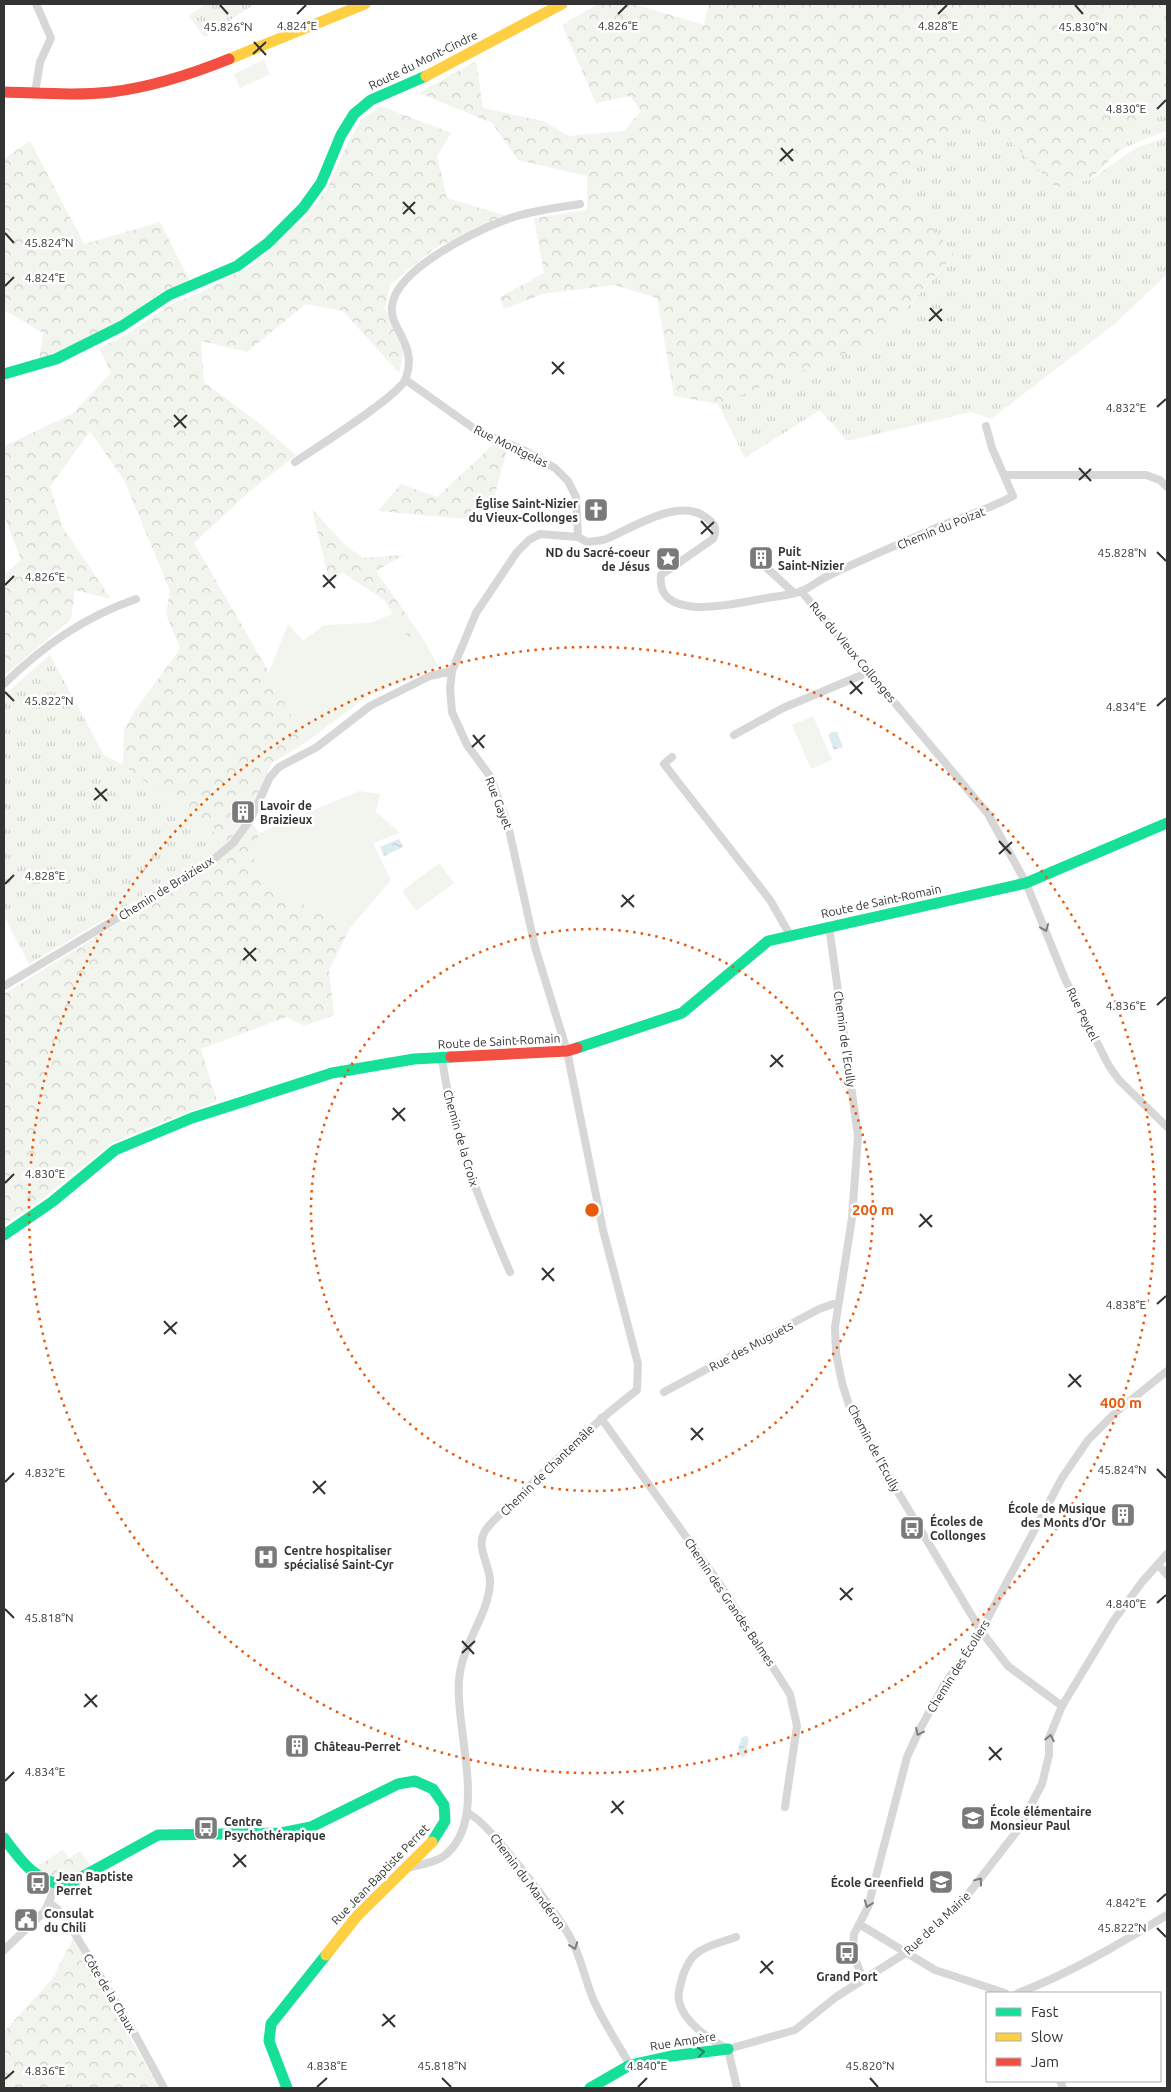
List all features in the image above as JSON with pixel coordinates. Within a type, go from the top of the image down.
[{"type":"street","points":[[35,93],[40,62],[51,38],[36,4]]},
{"type":"street","points":[[4,92],[88,93],[123,90],[182,77],[365,4]]},
{"type":"street","name":"Route du Mont-Cindre","points":[[4,374],[34,367],[56,359],[122,326],[169,295],[237,266],[268,243],[303,208],[321,183],[341,135],[354,114],[371,100],[418,80],[562,4]]},
{"type":"street","points":[[295,462],[383,403],[406,380],[410,357],[391,309],[394,295],[402,283],[434,255],[507,219],[580,204]]},
{"type":"street","name":"Rue Montgelas","points":[[406,380],[476,430],[525,451],[555,468],[568,481],[576,497],[578,536]]},
{"type":"street","name":"Chemin du Poizat","points":[[798,592],[826,576],[939,526],[990,509],[1013,496],[992,448],[986,426]]},
{"type":"street","points":[[1005,475],[1146,475],[1160,480],[1167,487]]},
{"type":"street","points":[[578,536],[587,542],[604,540],[657,515],[681,510],[704,515],[714,524],[716,532],[713,539],[661,575],[660,585],[663,595],[673,602],[686,606],[718,607],[798,592]]},
{"type":"street","name":"Rue Gayet","points":[[567,1051],[535,947],[508,825],[490,776],[467,745],[452,712],[450,689],[452,671],[476,613],[517,552],[529,540],[540,534],[578,536]]},
{"type":"street","name":"Rue du Vieux Collonges","points":[[756,558],[798,592],[869,672],[988,814],[1026,883]]},
{"type":"street","points":[[4,684],[50,643],[71,628],[109,608],[136,599]]},
{"type":"street","name":"Chemin de Braizieux","points":[[4,986],[208,864],[238,835],[250,820],[262,790],[279,767],[317,748],[370,706],[430,676],[452,671]]},
{"type":"street","points":[[734,735],[783,708],[869,672]]},
{"type":"street","points":[[672,757],[664,764],[770,900],[790,935]]},
{"type":"street","name":"Route de Saint-Romain","points":[[4,1235],[52,1202],[115,1150],[192,1118],[332,1073],[414,1060],[567,1051],[682,1013],[768,941],[1026,883],[1167,823]]},
{"type":"street","name":"Rue Peytel","points":[[1026,883],[1065,979],[1109,1066],[1119,1080],[1167,1127]]},
{"type":"street","name":"Chemin de l'Ecully","points":[[829,926],[858,1136],[857,1173],[835,1327],[836,1353],[850,1405],[917,1526],[981,1631],[1008,1666],[1062,1706]]},
{"type":"street","name":"Chemin de Chantemâle","points":[[406,1868],[440,1859],[459,1842],[469,1814],[459,1674],[466,1648],[484,1611],[490,1581],[482,1549],[484,1532],[551,1464],[601,1418],[637,1390],[638,1364],[603,1230],[567,1051]]},
{"type":"street","name":"Chemin de la Croix","points":[[442,1058],[456,1128],[469,1174],[510,1272]]},
{"type":"street","name":"Rue des Muguets","points":[[664,1392],[820,1310],[839,1302]]},
{"type":"street","name":"Chemin des Écoliers","points":[[863,1979],[853,1954],[854,1934],[868,1907],[907,1758],[919,1730],[945,1683],[973,1646],[1062,1478],[1088,1440],[1115,1413],[1167,1371]]},
{"type":"street","name":"Chemin des Grandes Balmes","points":[[601,1418],[717,1580],[790,1694],[797,1726],[785,1808]]},
{"type":"street","name":"Rue de la Mairie","points":[[728,2048],[795,2030],[836,1997],[905,1954],[966,1897],[1017,1831],[1042,1784],[1049,1754],[1049,1738],[1062,1706],[1114,1620],[1167,1554]]},
{"type":"street","points":[[1158,1564],[1167,1575]]},
{"type":"street","name":"Rue Jean-Baptiste Perret","points":[[56,1885],[67,1885],[77,1881],[158,1835],[281,1833],[311,1827],[398,1784],[415,1781],[432,1789],[444,1805],[445,1821],[438,1836],[357,1916],[271,2024],[269,2040],[287,2088]]},
{"type":"street","name":"Chemin du Mandéron","points":[[469,1814],[474,1815],[487,1828],[536,1888],[571,1937],[594,2002],[630,2065]]},
{"type":"street","points":[[4,1838],[34,1875],[56,1885],[45,1911],[4,1950]]},
{"type":"street","name":"Côte de la Chaux","points":[[50,1903],[63,1914],[132,2029],[164,2088]]},
{"type":"street","points":[[1021,1992],[1053,1980],[1167,1915]]},
{"type":"street","points":[[859,1924],[905,1954],[935,1970],[1002,1992]]},
{"type":"street","points":[[736,1937],[708,1946],[695,1954],[686,1967],[678,2001],[686,2016],[713,2041],[728,2048],[737,2088]]},
{"type":"street","name":"Rue Ampère","points":[[590,2088],[630,2065],[671,2056],[728,2048]]},
{"type":"green space","points":[[206,4],[255,4],[204,37],[189,16]]},
{"type":"green space","points":[[598,4],[634,4],[704,25],[709,4],[1167,4],[1167,104],[1122,140],[1119,150],[1091,179],[1056,188],[988,118],[968,125],[894,176],[954,255],[876,341],[718,404],[674,396],[657,298],[614,285],[543,294],[504,309],[500,297],[544,273],[534,218],[587,210],[587,176],[518,160],[492,123],[419,93],[476,61],[483,108],[543,121],[569,136],[624,131],[641,111],[630,96],[596,103],[562,25]]},
{"type":"green space","points":[[264,60],[270,74],[240,88],[234,74]]},
{"type":"green space","points":[[1167,104],[1167,130],[1119,150],[1122,140]]},
{"type":"green space","points":[[381,106],[451,133],[437,156],[447,198],[507,216],[435,248],[390,285],[385,308],[404,352],[399,373],[343,311],[306,304],[247,352],[201,341],[204,382],[259,423],[296,455],[249,492],[194,543],[269,672],[305,743],[272,763],[247,816],[228,843],[123,765],[124,730],[134,712],[180,649],[166,614],[170,591],[124,480],[90,431],[50,487],[63,528],[111,599],[75,590],[71,619],[4,676],[4,575],[21,560],[4,515],[4,446],[72,414],[111,373],[99,348],[127,334],[171,304],[197,294],[253,265],[309,214],[327,189],[347,145],[361,120]]},
{"type":"green space","points":[[988,118],[1056,188],[1091,179],[1136,148],[1167,137],[1167,274],[1117,322],[991,419],[971,412],[847,441],[820,410],[745,458],[718,404],[876,341],[954,256],[893,176],[968,125]]},
{"type":"green space","points":[[30,141],[84,244],[160,222],[190,281],[161,292],[119,322],[39,361],[43,333],[4,310],[4,159]]},
{"type":"green space","points":[[494,444],[507,449],[488,521],[378,511],[401,484],[437,497]]},
{"type":"green space","points":[[312,509],[345,545],[363,558],[404,555],[376,571],[424,640],[408,637],[384,600],[342,572],[330,584]]},
{"type":"green space","points":[[394,613],[408,637],[424,640],[438,666],[365,698],[305,743],[269,672],[288,624],[303,641],[324,625],[371,623]]},
{"type":"green space","points":[[50,655],[104,755],[123,765],[228,843],[205,860],[29,964],[4,916],[4,695]]},
{"type":"green space","points":[[813,716],[832,760],[811,769],[792,725]]},
{"type":"green space","points":[[359,791],[380,794],[376,812],[400,833],[373,843],[391,880],[350,928],[270,887],[253,870],[259,833]]},
{"type":"green space","points":[[252,823],[259,833],[253,870],[270,887],[350,928],[329,970],[334,1015],[304,1026],[287,1017],[201,1049],[217,1101],[113,1142],[45,1197],[4,1225],[4,994],[209,867]]},
{"type":"green space","points":[[439,863],[454,883],[416,911],[402,891]]},
{"type":"green space","points":[[63,1850],[69,1858],[80,1851],[93,1869],[71,1876],[56,1877],[49,1876],[36,1867]]},
{"type":"green space","points":[[73,1939],[159,2088],[4,2088],[4,2032],[52,1979]]},
{"type":"water","points":[[832,732],[837,732],[843,747],[834,750],[828,735]]},
{"type":"water","points":[[399,839],[403,847],[384,856],[380,847]]},
{"type":"water","points":[[747,1736],[749,1752],[742,1758],[738,1749],[742,1737]]},
{"type":"traffic: fast","points":[[4,374],[56,359],[122,326],[169,295],[237,266],[268,243],[303,208],[321,183],[341,135],[354,114],[371,100],[426,76]]},
{"type":"traffic: fast","points":[[577,1048],[682,1013],[768,941],[1026,883],[1167,823]]},
{"type":"traffic: fast","points":[[4,1235],[52,1202],[115,1150],[192,1118],[332,1073],[414,1059],[451,1057]]},
{"type":"traffic: fast","points":[[4,1838],[23,1862],[38,1875],[46,1880],[67,1885],[158,1835],[281,1833],[311,1827],[398,1784],[415,1781],[433,1789],[444,1805],[445,1821],[432,1842]]},
{"type":"traffic: fast","points":[[287,2088],[269,2041],[271,2024],[326,1955]]},
{"type":"traffic: fast","points":[[590,2088],[630,2065],[671,2056],[728,2049]]},
{"type":"traffic: slow","points":[[229,59],[365,4]]},
{"type":"traffic: slow","points":[[426,76],[562,4]]},
{"type":"traffic: slow","points":[[326,1955],[357,1916],[432,1842]]},
{"type":"traffic: jam","points":[[4,92],[85,94],[126,90],[172,79],[229,59]]},
{"type":"traffic: jam","points":[[451,1057],[567,1051],[577,1048]]},
{"type":"place","name":"Église Saint-Nizier du Vieux-Collonges","points":[[596,510]]},
{"type":"place","name":"Puit Saint-Nizier","points":[[761,558]]},
{"type":"place","name":"ND du Sacré-coeur de Jésus","points":[[668,559]]},
{"type":"place","name":"Lavoir de Braizieux","points":[[243,812]]},
{"type":"place","name":"École de Musique des Monts d’Or","points":[[1123,1515]]},
{"type":"place","name":"Écoles de Collonges","points":[[912,1528]]},
{"type":"place","name":"Centre hospitaliser spécialisé Saint-Cyr","points":[[266,1557]]},
{"type":"place","name":"Château-Perret","points":[[297,1746]]},
{"type":"place","name":"École élémentaire Monsieur Paul","points":[[973,1818]]},
{"type":"place","name":"Centre Psychothérapique","points":[[206,1828]]},
{"type":"place","name":"École Greenfield","points":[[941,1882]]},
{"type":"place","name":"Jean Baptiste Perret","points":[[38,1883]]},
{"type":"place","name":"Consulat du Chili","points":[[26,1920]]},
{"type":"place","name":"Grand Port","points":[[847,1953]]}]
